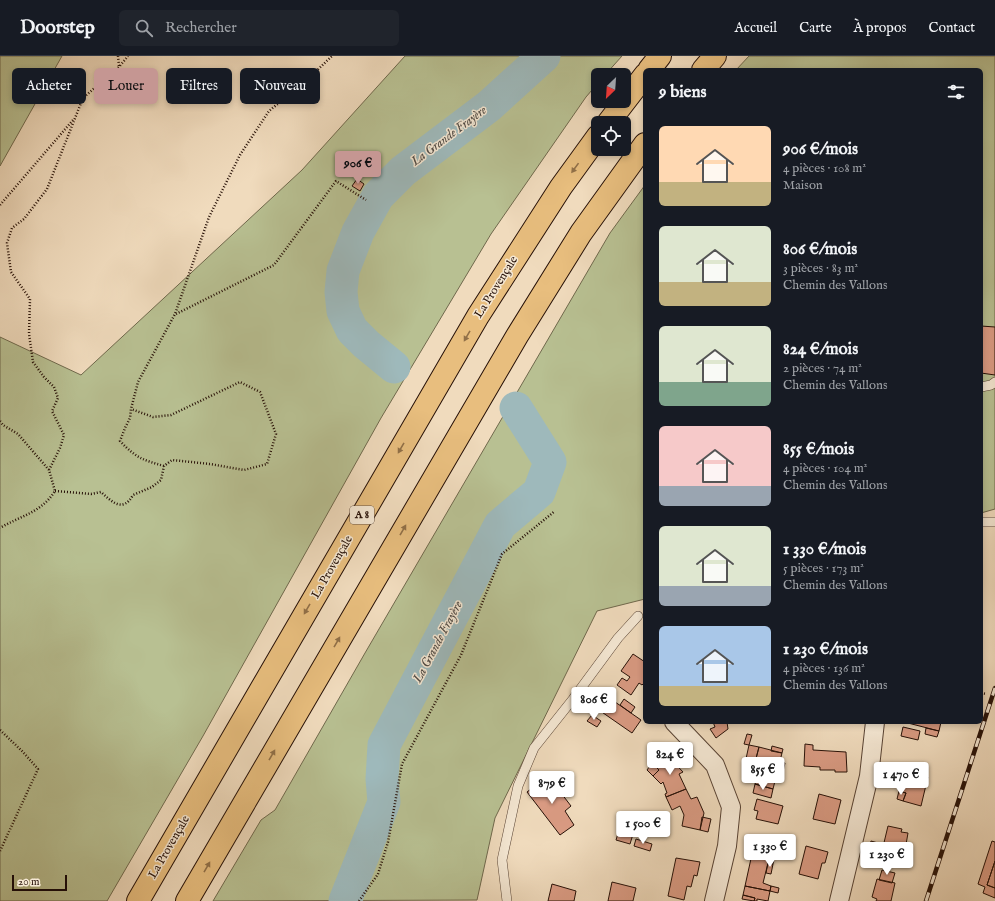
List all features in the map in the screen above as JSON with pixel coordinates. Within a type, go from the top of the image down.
[{"type":"highway","points":[[651,68],[660,56]]},
{"type":"highway","points":[[705,68],[715,56]]},
{"type":"highway","points":[[613,116],[643,78]]},
{"type":"highway","name":"La Provençale","points":[[138,901],[478,316],[561,187],[591,146]]},
{"type":"highway","points":[[187,901],[517,336],[581,233],[643,147]]},
{"type":"street","points":[[676,724],[715,765],[731,807],[727,846],[714,901]]},
{"type":"street","points":[[839,901],[869,776],[875,724]]},
{"type":"lane","points":[[983,387],[991,385],[995,382]]},
{"type":"lane","points":[[507,901],[502,860],[518,786],[534,748],[573,699],[618,638],[638,616]]},
{"type":"path","points":[[118,56],[119,67]]},
{"type":"path","points":[[49,470],[60,448],[64,435],[52,410],[58,398],[54,387],[44,377],[33,362],[29,334],[30,299],[11,272],[6,243],[12,228],[24,219],[47,190],[83,98],[119,67],[128,56]]},
{"type":"path","points":[[164,466],[146,461],[132,453],[120,441],[130,418],[138,382],[175,314],[209,217],[240,155],[269,111],[307,80],[332,56]]},
{"type":"path","points":[[0,205],[75,118]]},
{"type":"path","points":[[175,314],[274,265],[336,181],[366,200]]},
{"type":"path","points":[[55,491],[91,494],[100,492],[114,503],[123,505],[129,502],[133,495],[152,488],[160,480],[164,466],[172,460],[210,464],[244,470],[267,464],[276,434],[260,392],[240,382],[171,415],[153,417],[131,409]]},
{"type":"path","points":[[0,421],[3,425],[18,434],[49,470],[55,491],[43,506],[25,517],[0,528]]},
{"type":"path","points":[[359,901],[378,874],[388,842],[402,764],[461,655],[502,554],[555,511]]},
{"type":"path","points":[[0,730],[38,769],[0,851]]},
{"type":"green space","points":[[0,56],[62,56],[55,68],[12,68],[12,104],[35,104],[0,166]]},
{"type":"green space","points":[[405,56],[622,56],[611,68],[591,68],[591,91],[491,234],[381,418],[203,736],[107,901],[0,901],[0,337],[81,375],[302,170]]},
{"type":"green space","points":[[749,56],[995,56],[995,509],[983,512],[983,68],[738,68]]},
{"type":"green space","points":[[643,188],[643,600],[597,611],[495,818],[477,900],[213,901],[261,820],[275,810],[610,233]]},
{"type":"building","points":[[357,179],[364,184],[360,191],[352,186]]},
{"type":"building","points":[[983,326],[995,327],[995,375],[983,373]]},
{"type":"building","points":[[633,654],[643,661],[643,684],[642,685],[639,683],[631,695],[617,685],[622,678],[627,681],[630,677],[621,671]]},
{"type":"building","points":[[605,695],[641,720],[632,733],[596,708]]},
{"type":"building","points":[[624,699],[635,707],[631,713],[620,705]]},
{"type":"building","points":[[592,715],[601,721],[597,727],[587,721]]},
{"type":"building","points":[[714,724],[727,724],[728,729],[716,738],[710,729],[715,727]]},
{"type":"building","points":[[912,724],[941,724],[939,731]]},
{"type":"building","points":[[903,727],[920,731],[918,740],[901,736]]},
{"type":"building","points":[[926,728],[939,731],[937,737],[925,734]]},
{"type":"building","points":[[747,734],[752,735],[749,745],[744,744]]},
{"type":"building","points":[[805,744],[813,745],[813,750],[846,752],[847,772],[820,770],[820,767],[804,766]]},
{"type":"building","points":[[749,745],[759,747],[753,770],[744,768]]},
{"type":"building","points":[[772,746],[783,749],[782,753],[771,751]]},
{"type":"building","points":[[759,747],[782,753],[773,789],[755,784],[758,771],[753,770]]},
{"type":"building","points":[[672,750],[679,756],[673,762],[667,755]]},
{"type":"building","points":[[667,755],[683,772],[679,774],[686,789],[666,797],[665,794],[667,793],[663,782],[661,784],[653,776],[659,770],[655,766]]},
{"type":"building","points":[[780,762],[785,763],[782,776],[777,775]]},
{"type":"building","points":[[652,763],[659,770],[653,776],[647,770]]},
{"type":"building","points":[[905,771],[923,776],[921,784],[926,785],[921,806],[903,801],[906,793],[899,791]]},
{"type":"building","points":[[548,776],[571,806],[565,811],[574,825],[560,835],[527,792]]},
{"type":"building","points":[[923,776],[928,777],[926,785],[921,784]]},
{"type":"building","points":[[755,784],[773,789],[771,798],[753,793]]},
{"type":"building","points":[[686,789],[691,799],[697,797],[704,813],[700,830],[682,826],[684,815],[680,806],[672,810],[666,797]]},
{"type":"building","points":[[899,791],[906,793],[903,801],[897,799]]},
{"type":"building","points":[[819,794],[841,800],[835,824],[813,819]]},
{"type":"building","points":[[757,799],[783,806],[778,824],[756,819],[758,811],[754,810]]},
{"type":"building","points":[[623,817],[637,821],[630,844],[616,840]]},
{"type":"building","points":[[702,817],[711,819],[708,832],[700,830]]},
{"type":"building","points":[[888,826],[902,829],[901,832],[908,833],[904,856],[882,851]]},
{"type":"building","points":[[636,839],[652,844],[650,851],[634,846]]},
{"type":"building","points":[[871,841],[878,843],[874,860],[867,859]]},
{"type":"building","points":[[992,841],[995,842],[995,861],[987,885],[995,888],[995,898],[983,893],[985,887],[978,884]]},
{"type":"building","points":[[806,846],[828,852],[825,863],[822,863],[818,879],[799,874]]},
{"type":"building","points":[[752,847],[776,852],[773,864],[768,863],[763,883],[771,886],[770,891],[745,886],[752,854],[750,853]]},
{"type":"building","points":[[676,858],[700,862],[697,876],[694,875],[691,887],[687,886],[684,900],[668,896]]},
{"type":"building","points":[[995,861],[995,888],[987,885]]},
{"type":"building","points":[[768,863],[773,864],[771,874],[766,873]]},
{"type":"building","points":[[882,870],[895,873],[892,883],[879,880]]},
{"type":"building","points":[[877,879],[895,883],[891,901],[876,901],[877,899],[872,897]]},
{"type":"building","points":[[612,882],[636,888],[633,901],[608,901]]},
{"type":"building","points":[[552,884],[576,891],[574,901],[548,901]]},
{"type":"building","points":[[745,886],[770,891],[768,901],[757,899],[757,901],[754,901],[755,898],[743,895]]},
{"type":"building","points":[[771,886],[779,888],[778,893],[770,891]]},
{"type":"building","points":[[743,895],[755,898],[754,901],[742,899]]},
{"type":"waterway","name":"La Grande Frayère","points":[[394,367],[366,344],[352,330],[343,311],[341,292],[343,271],[358,232],[378,196],[403,171],[489,106],[544,56]]},
{"type":"waterway","name":"La Grande Frayère","points":[[345,901],[384,802],[382,779],[384,745],[500,525],[539,492],[550,462],[516,408]]},
{"type":"railway","points":[[926,901],[995,688]]}]
